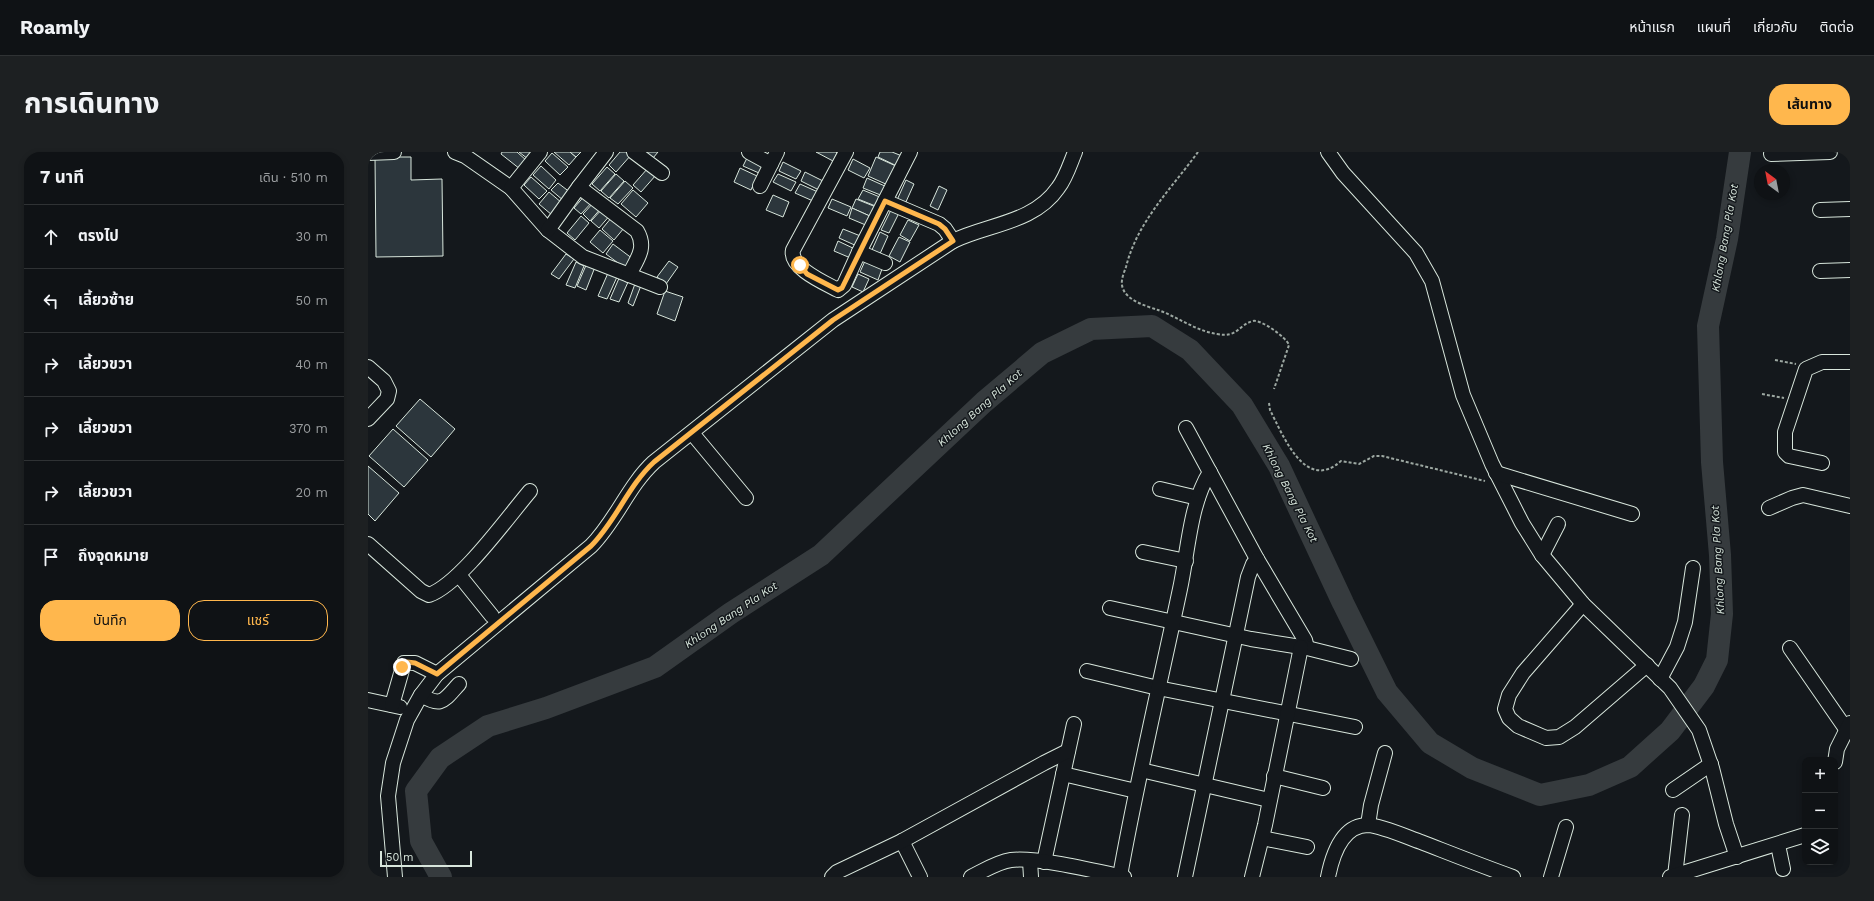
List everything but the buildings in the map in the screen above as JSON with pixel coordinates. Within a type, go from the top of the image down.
[{"type":"street","points":[[368,153],[394,152]]},
{"type":"street","points":[[455,152],[465,156],[511,188],[548,230],[583,257],[660,288]]},
{"type":"street","points":[[511,188],[540,152]]},
{"type":"street","points":[[548,230],[606,152]]},
{"type":"street","points":[[634,152],[662,173]]},
{"type":"street","points":[[749,152],[774,158],[760,186]]},
{"type":"street","points":[[846,152],[792,254],[807,274],[838,290],[844,285],[859,252],[910,152]]},
{"type":"street","points":[[395,877],[388,796],[393,763],[412,709],[437,674],[591,546],[608,526],[641,474],[833,320],[953,241],[1025,216],[1037,208],[1058,188],[1075,152]]},
{"type":"street","points":[[1328,152],[1343,173],[1416,253],[1432,282],[1463,395],[1499,479],[1522,523],[1542,555],[1584,604],[1665,683],[1699,730],[1711,764],[1726,824],[1737,857]]},
{"type":"street","points":[[1771,154],[1830,152]]},
{"type":"street","points":[[579,187],[636,231],[642,240],[642,248],[629,275]]},
{"type":"street","points":[[885,201],[939,224],[945,229],[953,241]]},
{"type":"street","points":[[1820,210],[1850,209]]},
{"type":"street","points":[[859,252],[885,263]]},
{"type":"street","points":[[1820,271],[1850,270]]},
{"type":"street","points":[[1822,462],[1788,456],[1785,452],[1786,432],[1795,399],[1803,374],[1810,366],[1822,362],[1850,362]]},
{"type":"street","points":[[368,367],[384,381],[389,391],[387,399],[368,419]]},
{"type":"street","points":[[1186,428],[1257,559],[1305,640],[1287,713],[1262,838],[1252,877]]},
{"type":"street","points":[[692,433],[746,498]]},
{"type":"street","points":[[971,877],[1010,860],[1037,861],[1122,877],[1136,791],[1186,561],[1198,498],[1210,472]]},
{"type":"street","points":[[1499,479],[1632,514]]},
{"type":"street","points":[[1160,489],[1198,498]]},
{"type":"street","points":[[368,544],[421,591],[429,595],[438,592],[459,575],[530,491]]},
{"type":"street","points":[[1769,508],[1802,495],[1850,506]]},
{"type":"street","points":[[1542,555],[1558,524]]},
{"type":"street","points":[[1143,552],[1186,561]]},
{"type":"street","points":[[1185,877],[1248,577],[1253,564],[1257,559]]},
{"type":"street","points":[[1665,683],[1685,622],[1693,568]]},
{"type":"street","points":[[459,575],[492,616]]},
{"type":"street","points":[[1584,604],[1523,673],[1509,695],[1505,709],[1509,718],[1518,726],[1546,738],[1559,737],[1575,727],[1646,665]]},
{"type":"street","points":[[1110,608],[1350,659]]},
{"type":"street","points":[[1790,648],[1848,726],[1837,749],[1836,757]]},
{"type":"street","points":[[392,705],[404,663],[415,663],[437,674]]},
{"type":"street","points":[[1087,671],[1158,688],[1355,727]]},
{"type":"street","points":[[421,695],[433,702],[439,702],[446,698],[459,684]]},
{"type":"street","points":[[368,700],[412,709]]},
{"type":"street","points":[[1031,877],[1063,774],[1074,724]]},
{"type":"street","points":[[832,877],[838,872],[902,841],[1044,762],[1068,751]]},
{"type":"street","points":[[1368,826],[1371,805],[1385,753]]},
{"type":"street","points":[[1674,790],[1711,764]]},
{"type":"street","points":[[1141,770],[1204,786],[1269,800]]},
{"type":"street","points":[[1063,774],[1136,791]]},
{"type":"street","points":[[1274,776],[1323,788]]},
{"type":"street","points":[[1682,815],[1673,876],[1737,857],[1780,857],[1802,839]]},
{"type":"street","points":[[1328,877],[1335,850],[1342,840],[1351,831],[1368,826],[1397,833],[1513,877]]},
{"type":"street","points":[[1551,877],[1566,828]]},
{"type":"street","points":[[1262,838],[1307,847]]},
{"type":"street","points":[[902,841],[920,877]]},
{"type":"path","points":[[1198,152],[1140,229],[1130,249],[1122,285],[1125,291],[1139,303],[1217,334],[1231,334],[1253,321],[1259,321],[1284,337],[1288,340],[1289,345],[1274,389]]},
{"type":"path","points":[[1775,360],[1810,366]]},
{"type":"path","points":[[1762,394],[1795,399]]},
{"type":"path","points":[[1269,403],[1270,410],[1290,449],[1302,463],[1312,468],[1323,470],[1335,466],[1341,461],[1359,464],[1374,456],[1382,456],[1499,479]]},
{"type":"waterway","name":"Khlong Bang Pla Kot","points":[[441,877],[421,841],[416,791],[440,758],[488,726],[546,708],[655,667],[731,613],[821,555],[984,402],[1042,353],[1091,329],[1152,326],[1190,350],[1242,405],[1279,466],[1343,603],[1387,692],[1430,743],[1472,768],[1540,795],[1589,785],[1630,767],[1670,731],[1704,686],[1717,660],[1722,614],[1720,555],[1712,462],[1708,326],[1727,239],[1740,152]]},
{"type":"route","points":[[402,667],[404,663],[407,662],[415,663],[437,674],[499,625],[591,546],[608,526],[641,474],[654,462],[833,320],[953,241],[945,229],[939,224],[885,201],[842,288],[838,290],[813,278],[807,274],[800,265]]}]
